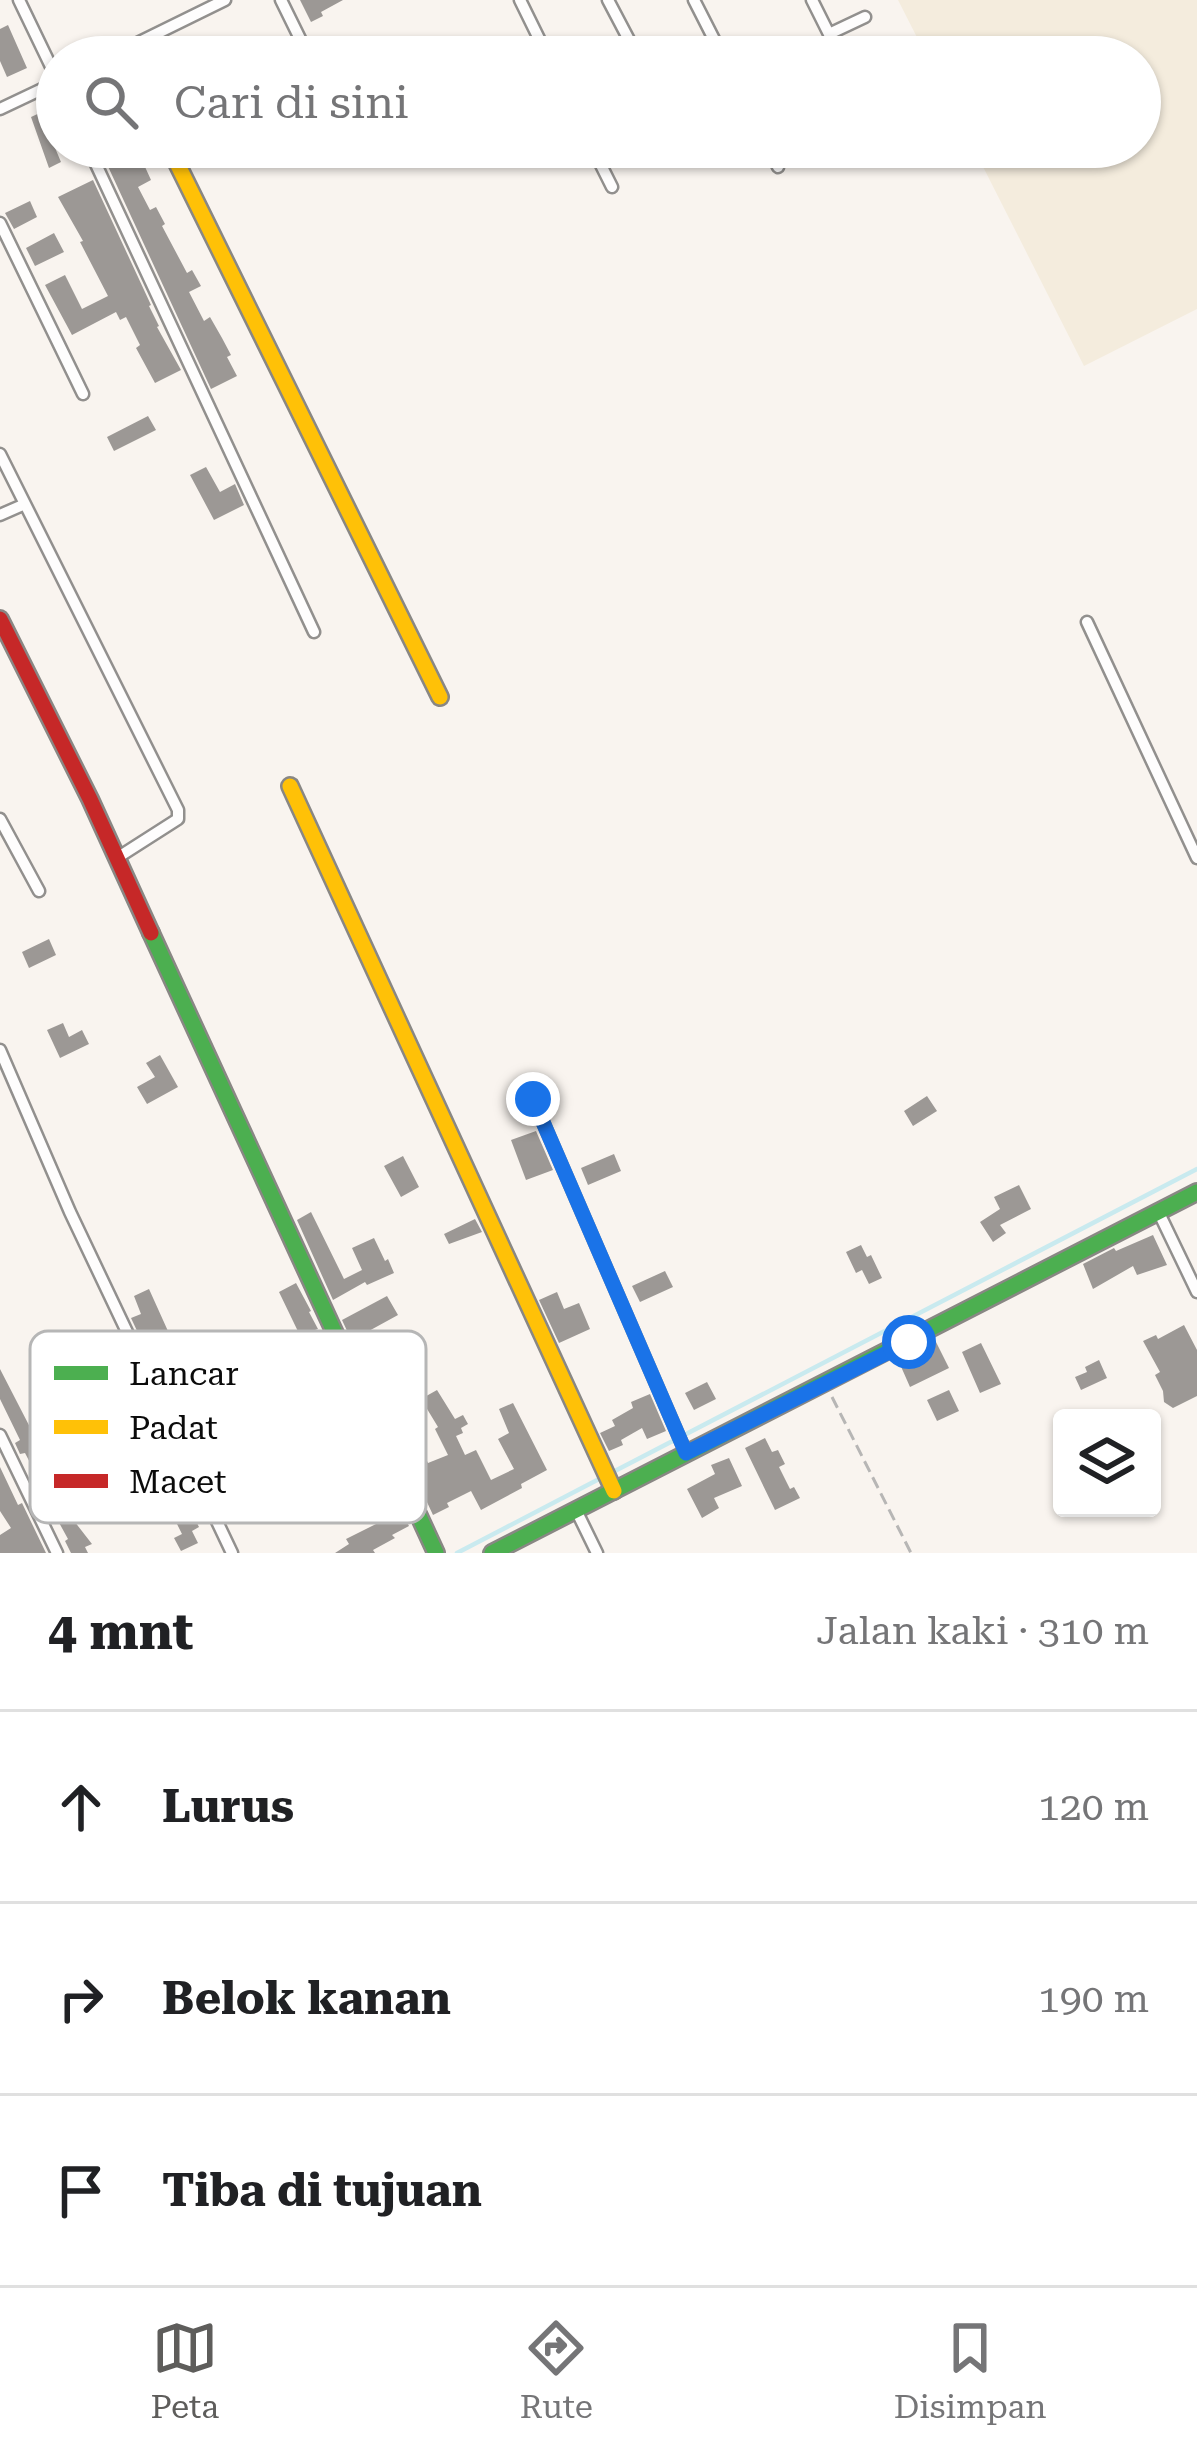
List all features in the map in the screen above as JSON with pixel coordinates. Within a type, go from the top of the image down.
[{"type":"street","points":[[19,0],[36,36]]},
{"type":"street","points":[[155,36],[225,0]]},
{"type":"street","points":[[281,0],[299,36]]},
{"type":"street","points":[[520,0],[538,36]]},
{"type":"street","points":[[608,0],[627,36]]},
{"type":"street","points":[[694,0],[712,36]]},
{"type":"street","points":[[812,0],[830,34],[865,17]]},
{"type":"street","points":[[0,109],[36,91]]},
{"type":"street","points":[[98,168],[314,632]]},
{"type":"street","points":[[179,168],[440,697]]},
{"type":"street","points":[[602,168],[612,187]]},
{"type":"street","points":[[0,223],[83,394]]},
{"type":"street","points":[[0,454],[178,810],[178,819],[117,858]]},
{"type":"street","points":[[0,515],[25,504]]},
{"type":"street","points":[[0,619],[117,858],[334,1331]]},
{"type":"street","points":[[1087,622],[1197,858]]},
{"type":"street","points":[[290,786],[612,1487]]},
{"type":"street","points":[[0,819],[39,891]]},
{"type":"street","points":[[0,1050],[127,1331]]},
{"type":"street","points":[[533,1099],[684,1449]]},
{"type":"street","points":[[492,1553],[518,1547],[612,1487],[684,1449],[826,1384],[1197,1192]]},
{"type":"street","points":[[1159,1213],[1197,1292]]},
{"type":"street","points":[[0,1435],[30,1497]]},
{"type":"street","points":[[577,1510],[597,1553]]},
{"type":"street","points":[[43,1523],[57,1553]]},
{"type":"street","points":[[218,1523],[232,1553]]},
{"type":"street","points":[[422,1523],[435,1551]]},
{"type":"path","points":[[826,1384],[911,1553]]},
{"type":"shaded area","points":[[898,0],[1197,0],[1197,309],[1084,366],[984,168],[1161,168],[1161,36],[916,36]]},
{"type":"building","points":[[300,0],[343,0],[311,22]]},
{"type":"building","points":[[8,25],[27,68],[7,77],[0,61],[0,29]]},
{"type":"building","points":[[109,168],[146,168],[151,180],[138,187],[150,210],[156,207],[187,273],[192,270],[201,286],[189,292],[204,321],[210,317],[222,338],[237,376],[211,389]]},
{"type":"building","points":[[93,180],[157,327],[181,370],[155,383],[126,317],[120,320],[116,312],[72,335],[45,285],[65,275],[82,309],[108,296],[58,197]]},
{"type":"building","points":[[30,201],[37,217],[14,229],[5,213]]},
{"type":"building","points":[[54,233],[64,252],[35,266],[26,248]]},
{"type":"building","points":[[148,416],[156,430],[114,451],[107,437]]},
{"type":"building","points":[[206,467],[220,492],[235,484],[244,505],[214,520],[190,475]]},
{"type":"building","points":[[49,939],[56,955],[29,968],[22,952]]},
{"type":"building","points":[[63,1023],[69,1037],[82,1030],[89,1044],[60,1058],[47,1030]]},
{"type":"building","points":[[160,1055],[178,1087],[147,1104],[137,1087],[155,1077],[146,1063]]},
{"type":"building","points":[[927,1096],[937,1111],[913,1126],[904,1111]]},
{"type":"building","points":[[536,1131],[553,1170],[526,1180],[511,1140]]},
{"type":"building","points":[[614,1154],[621,1171],[588,1185],[581,1168]]},
{"type":"building","points":[[403,1156],[419,1187],[401,1197],[384,1166]]},
{"type":"building","points":[[1019,1185],[1031,1209],[1000,1225],[1006,1233],[993,1242],[980,1222],[1000,1209],[994,1197]]},
{"type":"building","points":[[311,1212],[344,1279],[362,1270],[352,1248],[374,1238],[394,1273],[333,1300],[297,1220]]},
{"type":"building","points":[[475,1219],[482,1232],[449,1244],[444,1234]]},
{"type":"building","points":[[1153,1235],[1167,1265],[1137,1275],[1133,1266],[1093,1289],[1083,1264]]},
{"type":"building","points":[[861,1245],[882,1278],[869,1284],[862,1270],[856,1273],[846,1252]]},
{"type":"building","points":[[665,1271],[673,1287],[640,1302],[632,1286]]},
{"type":"building","points":[[296,1283],[318,1329],[298,1331],[279,1292]]},
{"type":"building","points":[[149,1289],[168,1331],[137,1331],[131,1318],[141,1314],[134,1296]]},
{"type":"building","points":[[557,1292],[564,1309],[579,1303],[590,1329],[559,1343],[539,1300]]},
{"type":"building","points":[[387,1296],[398,1315],[369,1331],[347,1331],[342,1320]]},
{"type":"building","points":[[1184,1325],[1197,1350],[1197,1396],[1173,1408],[1164,1402],[1155,1375],[1160,1372],[1143,1341]]},
{"type":"building","points":[[935,1340],[949,1368],[910,1387],[899,1362]]},
{"type":"building","points":[[981,1343],[1001,1384],[980,1393],[962,1352]]},
{"type":"building","points":[[1099,1360],[1107,1378],[1081,1390],[1075,1377]]},
{"type":"building","points":[[0,1369],[30,1427],[30,1463],[25,1453],[20,1454],[15,1443],[20,1440],[0,1399]]},
{"type":"building","points":[[707,1382],[716,1399],[694,1410],[685,1393]]},
{"type":"building","points":[[437,1390],[455,1419],[463,1415],[468,1424],[456,1436],[465,1455],[476,1450],[491,1480],[514,1469],[498,1439],[509,1433],[499,1409],[513,1403],[547,1470],[481,1510],[471,1491],[433,1515],[426,1500],[426,1459],[428,1463],[448,1455],[426,1407],[426,1396]]},
{"type":"building","points":[[949,1390],[959,1411],[937,1421],[927,1400]]},
{"type":"building","points":[[650,1394],[666,1431],[647,1439],[642,1428],[609,1451],[600,1433],[633,1408],[631,1402]]},
{"type":"building","points":[[765,1438],[772,1452],[778,1450],[785,1464],[779,1467],[800,1498],[775,1510],[745,1448]]},
{"type":"building","points":[[729,1458],[742,1486],[714,1498],[719,1508],[702,1518],[687,1489],[715,1474],[711,1465]]},
{"type":"building","points":[[0,1467],[46,1553],[0,1553],[0,1535],[11,1528],[0,1511]]},
{"type":"building","points":[[59,1523],[76,1523],[92,1544],[85,1547],[88,1553],[71,1553]]},
{"type":"building","points":[[176,1523],[197,1523],[199,1527],[192,1531],[198,1543],[181,1551],[174,1538],[182,1534]]},
{"type":"building","points":[[378,1523],[409,1526],[375,1553],[335,1553],[349,1544],[346,1539]]},
{"type":"waterway","points":[[611,1473],[1197,1169]]},
{"type":"waterway","points":[[457,1553],[601,1478]]},
{"type":"traffic: fast","points":[[151,933],[334,1331]]},
{"type":"traffic: fast","points":[[492,1553],[1197,1192]]},
{"type":"traffic: fast","points":[[422,1523],[436,1553]]},
{"type":"traffic: slow","points":[[179,168],[440,697]]},
{"type":"traffic: slow","points":[[290,786],[614,1491]]},
{"type":"traffic: jam","points":[[0,619],[151,933]]},
{"type":"route","points":[[533,1099],[686,1453],[909,1342]]}]
